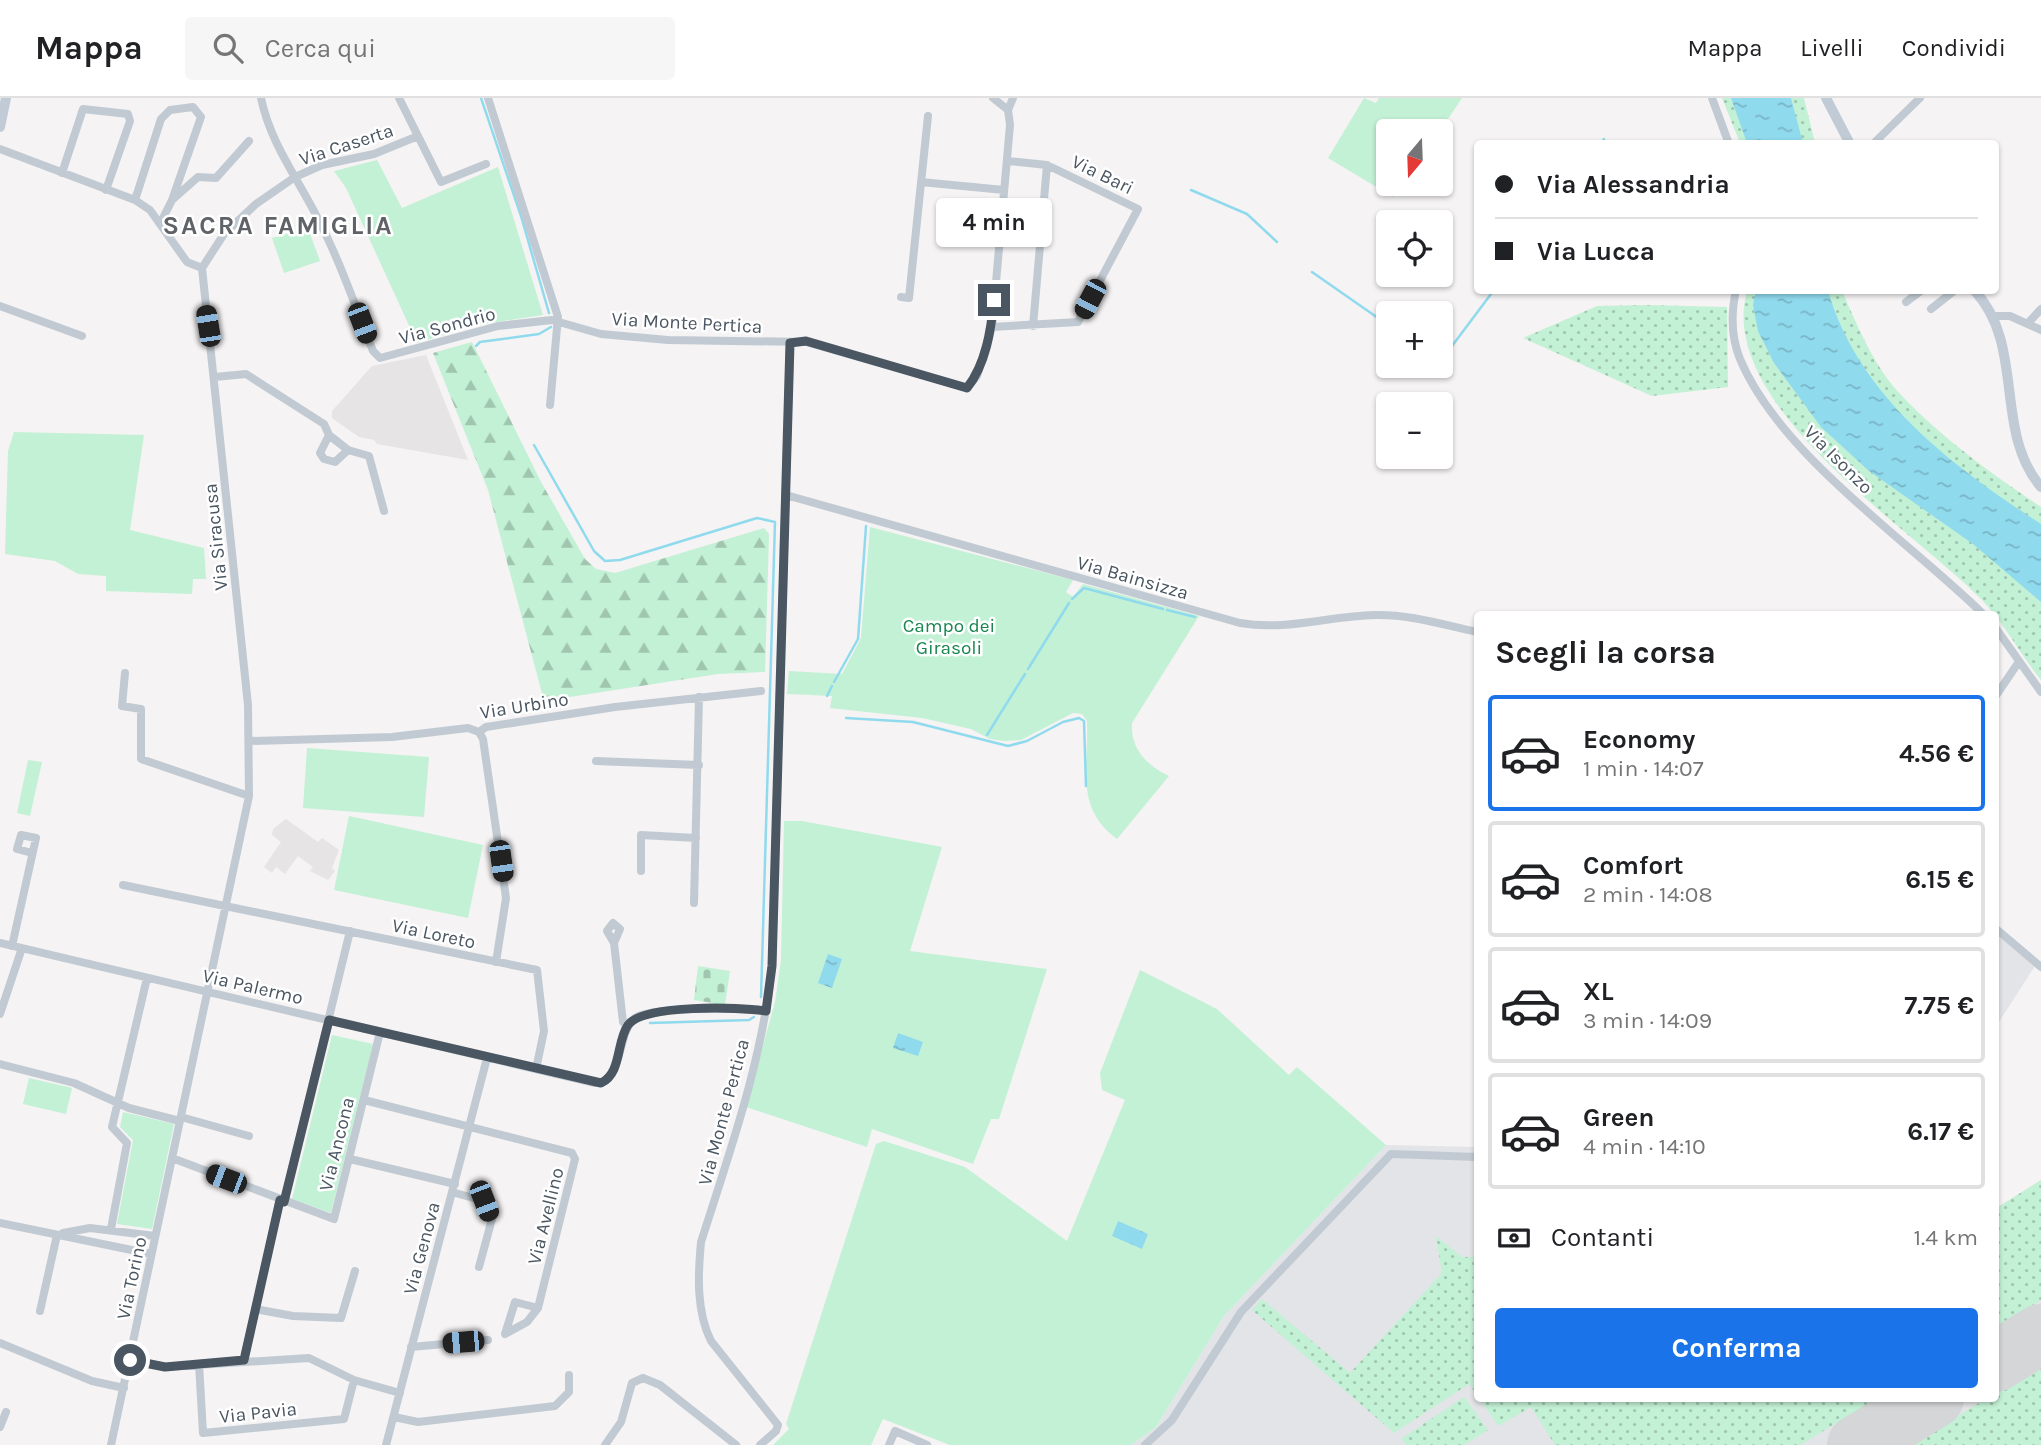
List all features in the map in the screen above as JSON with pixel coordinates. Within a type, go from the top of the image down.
[{"type":"street","points":[[0,127],[6,98]]},
{"type":"street","name":"Via Sondrio","points":[[261,98],[267,126],[318,218],[376,356],[410,352],[498,326],[559,321]]},
{"type":"street","points":[[399,98],[441,182],[486,164]]},
{"type":"street","points":[[488,98],[559,321],[550,405]]},
{"type":"street","points":[[993,98],[1008,110]]},
{"type":"street","points":[[790,343],[806,341],[967,388],[977,376],[992,327],[1008,161],[1008,110],[1013,98]]},
{"type":"street","points":[[1712,98],[1728,140]]},
{"type":"street","points":[[1826,98],[1848,140]]},
{"type":"street","points":[[1877,140],[1920,98]]},
{"type":"street","points":[[135,200],[161,118],[170,110],[193,107],[201,117],[172,200],[160,224]]},
{"type":"street","points":[[62,173],[83,109],[128,114],[130,121],[106,190]]},
{"type":"street","points":[[901,297],[909,298],[928,116]]},
{"type":"street","name":"Via Caserta","points":[[202,271],[224,234],[256,204],[295,177],[322,164],[374,154],[418,136]]},
{"type":"street","points":[[172,200],[198,177],[216,177],[249,141]]},
{"type":"street","points":[[0,149],[135,200],[150,210],[181,255],[202,271]]},
{"type":"street","name":"Via Bari","points":[[992,327],[1078,322],[1138,209],[1047,165],[1008,161]]},
{"type":"street","points":[[1033,326],[1047,165]]},
{"type":"street","points":[[921,182],[1004,190]]},
{"type":"street","name":"Via Siracusa","points":[[180,1119],[249,796],[250,740],[215,377],[202,271]]},
{"type":"street","name":"Via Isonzo","points":[[1736,294],[1732,327],[1735,341],[1746,372],[1765,401],[1836,482],[1980,611]]},
{"type":"street","points":[[1906,302],[1917,294]]},
{"type":"street","points":[[1931,309],[1950,294]]},
{"type":"street","points":[[1977,294],[1994,316],[2000,334],[2019,443],[2024,461],[2041,487]]},
{"type":"street","points":[[0,306],[82,336]]},
{"type":"street","points":[[2029,322],[2041,309]]},
{"type":"street","points":[[1994,316],[2001,313],[2029,322],[2041,330]]},
{"type":"street","name":"Via Monte Pertica","points":[[559,321],[601,334],[701,342],[790,343],[772,966],[766,1011],[738,1131],[701,1242],[699,1271],[701,1311],[711,1341],[778,1426],[760,1445]]},
{"type":"street","points":[[215,377],[246,373],[324,424],[329,435],[348,450],[369,456],[384,512]]},
{"type":"street","points":[[329,435],[320,447],[324,459],[339,460],[348,450]]},
{"type":"street","name":"Via Bainsizza","points":[[786,495],[1240,623],[1278,627],[1348,616],[1391,615],[1474,631]]},
{"type":"street","points":[[1999,632],[2041,692]]},
{"type":"street","points":[[1999,691],[2018,663]]},
{"type":"street","points":[[125,673],[122,706],[141,709],[141,759],[249,796]]},
{"type":"street","name":"Via Urbino","points":[[250,740],[392,737],[468,728],[479,732],[486,727],[560,715],[761,691]]},
{"type":"street","points":[[694,903],[699,697]]},
{"type":"street","points":[[479,732],[483,739],[506,898],[496,962]]},
{"type":"street","points":[[596,761],[699,765]]},
{"type":"street","points":[[630,835],[696,838]]},
{"type":"street","points":[[641,835],[641,871]]},
{"type":"street","points":[[12,946],[32,853]]},
{"type":"street","name":"Via Loreto","points":[[122,885],[537,970],[544,1031],[536,1069]]},
{"type":"street","points":[[244,1360],[350,931]]},
{"type":"street","points":[[1999,931],[2041,967]]},
{"type":"street","name":"Via Palermo","points":[[0,943],[601,1083],[611,1076],[628,1026]]},
{"type":"street","points":[[614,943],[623,1022],[628,1026],[639,1016],[652,1012],[729,1009],[766,1011]]},
{"type":"street","points":[[0,1014],[22,948]]},
{"type":"street","points":[[111,1229],[128,1143],[112,1127],[147,978]]},
{"type":"street","name":"Via Ancona","points":[[173,1158],[334,1219],[380,1032]]},
{"type":"street","name":"Via Genova","points":[[386,1445],[487,1058]]},
{"type":"street","points":[[0,1065],[74,1083],[118,1103],[249,1136]]},
{"type":"street","points":[[364,1100],[470,1125]]},
{"type":"street","name":"Via Torino","points":[[111,1445],[180,1119]]},
{"type":"street","name":"Via Avellino","points":[[470,1125],[572,1153],[575,1159],[538,1308]]},
{"type":"street","points":[[1145,1445],[1172,1420],[1241,1312],[1391,1154],[1474,1157]]},
{"type":"street","points":[[349,1159],[454,1188],[484,1201],[492,1219],[479,1267]]},
{"type":"street","points":[[0,1223],[151,1254]]},
{"type":"street","points":[[57,1235],[90,1228],[155,1236]]},
{"type":"street","points":[[40,1311],[57,1235]]},
{"type":"street","points":[[255,1309],[293,1316],[341,1318],[355,1271]]},
{"type":"street","points":[[515,1302],[538,1308],[527,1322],[505,1334],[515,1302]]},
{"type":"street","points":[[411,1347],[488,1340]]},
{"type":"street","points":[[0,1343],[92,1381],[124,1388]]},
{"type":"street","points":[[130,1360],[165,1367],[309,1358],[354,1380],[400,1393]]},
{"type":"street","name":"Via Pavia","points":[[199,1364],[203,1433],[344,1419],[354,1380]]},
{"type":"street","points":[[394,1417],[418,1422],[555,1406],[569,1392],[569,1375]]},
{"type":"street","points":[[605,1445],[621,1422],[632,1383],[643,1378],[660,1385],[736,1445]]},
{"type":"street","points":[[0,1427],[6,1412]]},
{"type":"street","points":[[889,1445],[895,1431],[927,1445]]},
{"type":"shaded area","points":[[426,355],[468,460],[377,444],[374,440],[359,437],[332,418],[332,411],[372,366]]},
{"type":"shaded area","points":[[286,819],[318,842],[322,838],[339,850],[332,868],[335,871],[328,880],[310,871],[313,867],[298,856],[285,874],[276,867],[272,873],[264,867],[281,842],[272,835],[273,829]]},
{"type":"shaded area","points":[[1999,937],[2035,966],[1999,1022]]},
{"type":"shaded area","points":[[1386,1145],[1474,1147],[1474,1402],[1999,1402],[1999,1206],[2041,1180],[2041,1445],[1131,1445],[1156,1427],[1224,1316]]},
{"type":"green space","points":[[1364,98],[1376,103],[1379,98],[1462,98],[1448,119],[1376,119],[1376,187],[1328,158]]},
{"type":"green space","points":[[1722,98],[1804,98],[1814,140],[1739,140]]},
{"type":"green space","points":[[377,160],[402,208],[498,167],[543,315],[477,325],[417,343],[346,188],[334,171]]},
{"type":"green space","points":[[308,228],[320,261],[284,273],[272,238]]},
{"type":"green space","points":[[1747,294],[1843,294],[1876,361],[1903,397],[1969,456],[2041,507],[2041,680],[1999,620],[1999,611],[1991,611],[1951,571],[1869,502],[1827,462],[1789,420],[1761,378],[1745,334]]},
{"type":"green space","points":[[1597,306],[1727,307],[1728,387],[1652,396],[1523,338]]},
{"type":"green space","points":[[472,342],[541,482],[585,559],[596,569],[615,573],[764,528],[769,534],[765,672],[718,674],[544,701],[488,490],[433,353]]},
{"type":"green space","points":[[14,432],[144,435],[130,530],[204,548],[206,579],[193,579],[192,594],[106,591],[106,576],[78,574],[55,561],[5,554],[8,451]]},
{"type":"green space","name":"Campo dei Girasoli","points":[[870,527],[1073,580],[1066,592],[1073,597],[1083,584],[1199,616],[1132,723],[1137,748],[1147,761],[1169,776],[1117,839],[1103,827],[1089,800],[1086,770],[1087,721],[1082,714],[1073,713],[1021,740],[1004,741],[990,739],[971,729],[922,718],[830,708],[832,696],[787,694],[789,671],[842,674],[861,638]]},
{"type":"green space","points":[[307,748],[429,757],[424,817],[303,808]]},
{"type":"green space","points":[[28,760],[42,762],[30,816],[17,813]]},
{"type":"green space","points":[[349,816],[483,845],[468,918],[334,890]]},
{"type":"green space","points":[[784,821],[802,821],[942,847],[910,951],[1047,969],[999,1119],[991,1119],[973,1164],[872,1129],[867,1147],[746,1107],[775,1002],[781,960]]},
{"type":"green space","points":[[698,966],[730,971],[725,1005],[694,1000]]},
{"type":"green space","points":[[1140,970],[1217,1009],[1289,1075],[1297,1067],[1386,1145],[1224,1316],[1156,1427],[1131,1445],[950,1445],[883,1419],[871,1445],[773,1445],[789,1429],[786,1424],[876,1144],[884,1141],[965,1167],[1067,1241],[1125,1100],[1102,1090],[1100,1073]]},
{"type":"green space","points":[[332,1035],[373,1044],[331,1213],[292,1199]]},
{"type":"green space","points":[[29,1078],[72,1088],[66,1114],[23,1104]]},
{"type":"green space","points":[[123,1112],[174,1124],[152,1229],[117,1224],[133,1140],[120,1127]]},
{"type":"green space","points":[[2041,1180],[2041,1300],[1999,1326],[1999,1206]]},
{"type":"green space","points":[[1436,1236],[1462,1257],[1474,1257],[1474,1391],[1469,1384],[1394,1433],[1252,1310],[1262,1299],[1350,1373],[1442,1273]]},
{"type":"green space","points":[[2041,1366],[2041,1445],[1911,1445],[1981,1402],[1999,1402],[1999,1392]]},
{"type":"green space","points":[[1464,1397],[1488,1430],[1464,1445],[1407,1445],[1401,1439]]},
{"type":"green space","points":[[1482,1402],[1871,1402],[1800,1445],[1555,1445],[1531,1407],[1498,1426]]},
{"type":"water","points":[[1731,98],[1791,98],[1802,140],[1746,140]]},
{"type":"water","points":[[1755,294],[1829,294],[1842,329],[1862,364],[1913,426],[1975,478],[2041,524],[2041,602],[1973,544],[1869,471],[1821,427],[1774,363],[1758,331],[1753,305]]},
{"type":"water","points":[[828,954],[842,959],[832,988],[818,983]]},
{"type":"water","points":[[898,1033],[923,1042],[918,1056],[893,1048]]},
{"type":"water","points":[[1118,1221],[1148,1234],[1142,1249],[1112,1236]]},
{"type":"waterway","points":[[481,98],[521,216],[549,313]]},
{"type":"waterway","points":[[1191,190],[1247,214],[1277,242]]},
{"type":"waterway","points":[[1312,272],[1376,317]]},
{"type":"waterway","points":[[1453,345],[1491,294]]},
{"type":"waterway","points":[[476,346],[480,342],[539,334],[551,327]]},
{"type":"waterway","points":[[534,445],[594,551],[605,561],[620,560],[757,518],[775,522],[761,997]]},
{"type":"waterway","points":[[834,682],[858,639],[866,526]]},
{"type":"waterway","points":[[1072,599],[1084,588],[1163,609]]},
{"type":"waterway","points":[[1028,669],[1069,603]]},
{"type":"waterway","points":[[1167,610],[1195,617]]},
{"type":"waterway","points":[[987,735],[1025,674]]},
{"type":"waterway","points":[[827,696],[832,686]]},
{"type":"waterway","points":[[846,718],[913,722],[1008,746],[1027,741],[1063,722],[1079,718],[1084,721],[1086,786]]},
{"type":"waterway","points":[[650,1023],[749,1020],[754,1017]]},
{"type":"runway","points":[[1999,1360],[2041,1334]]},
{"type":"runway","points":[[1857,1445],[1927,1402]]},
{"type":"district","name":"SACRA FAMIGLIA","points":[[278,225]]},
{"type":"route","points":[[130,1360],[165,1367],[244,1360],[280,1200],[284,1202],[329,1020],[601,1083],[611,1076],[624,1034],[639,1016],[652,1012],[729,1009],[766,1011],[772,966],[790,343],[806,341],[967,388],[977,376],[992,327],[994,300]]}]
